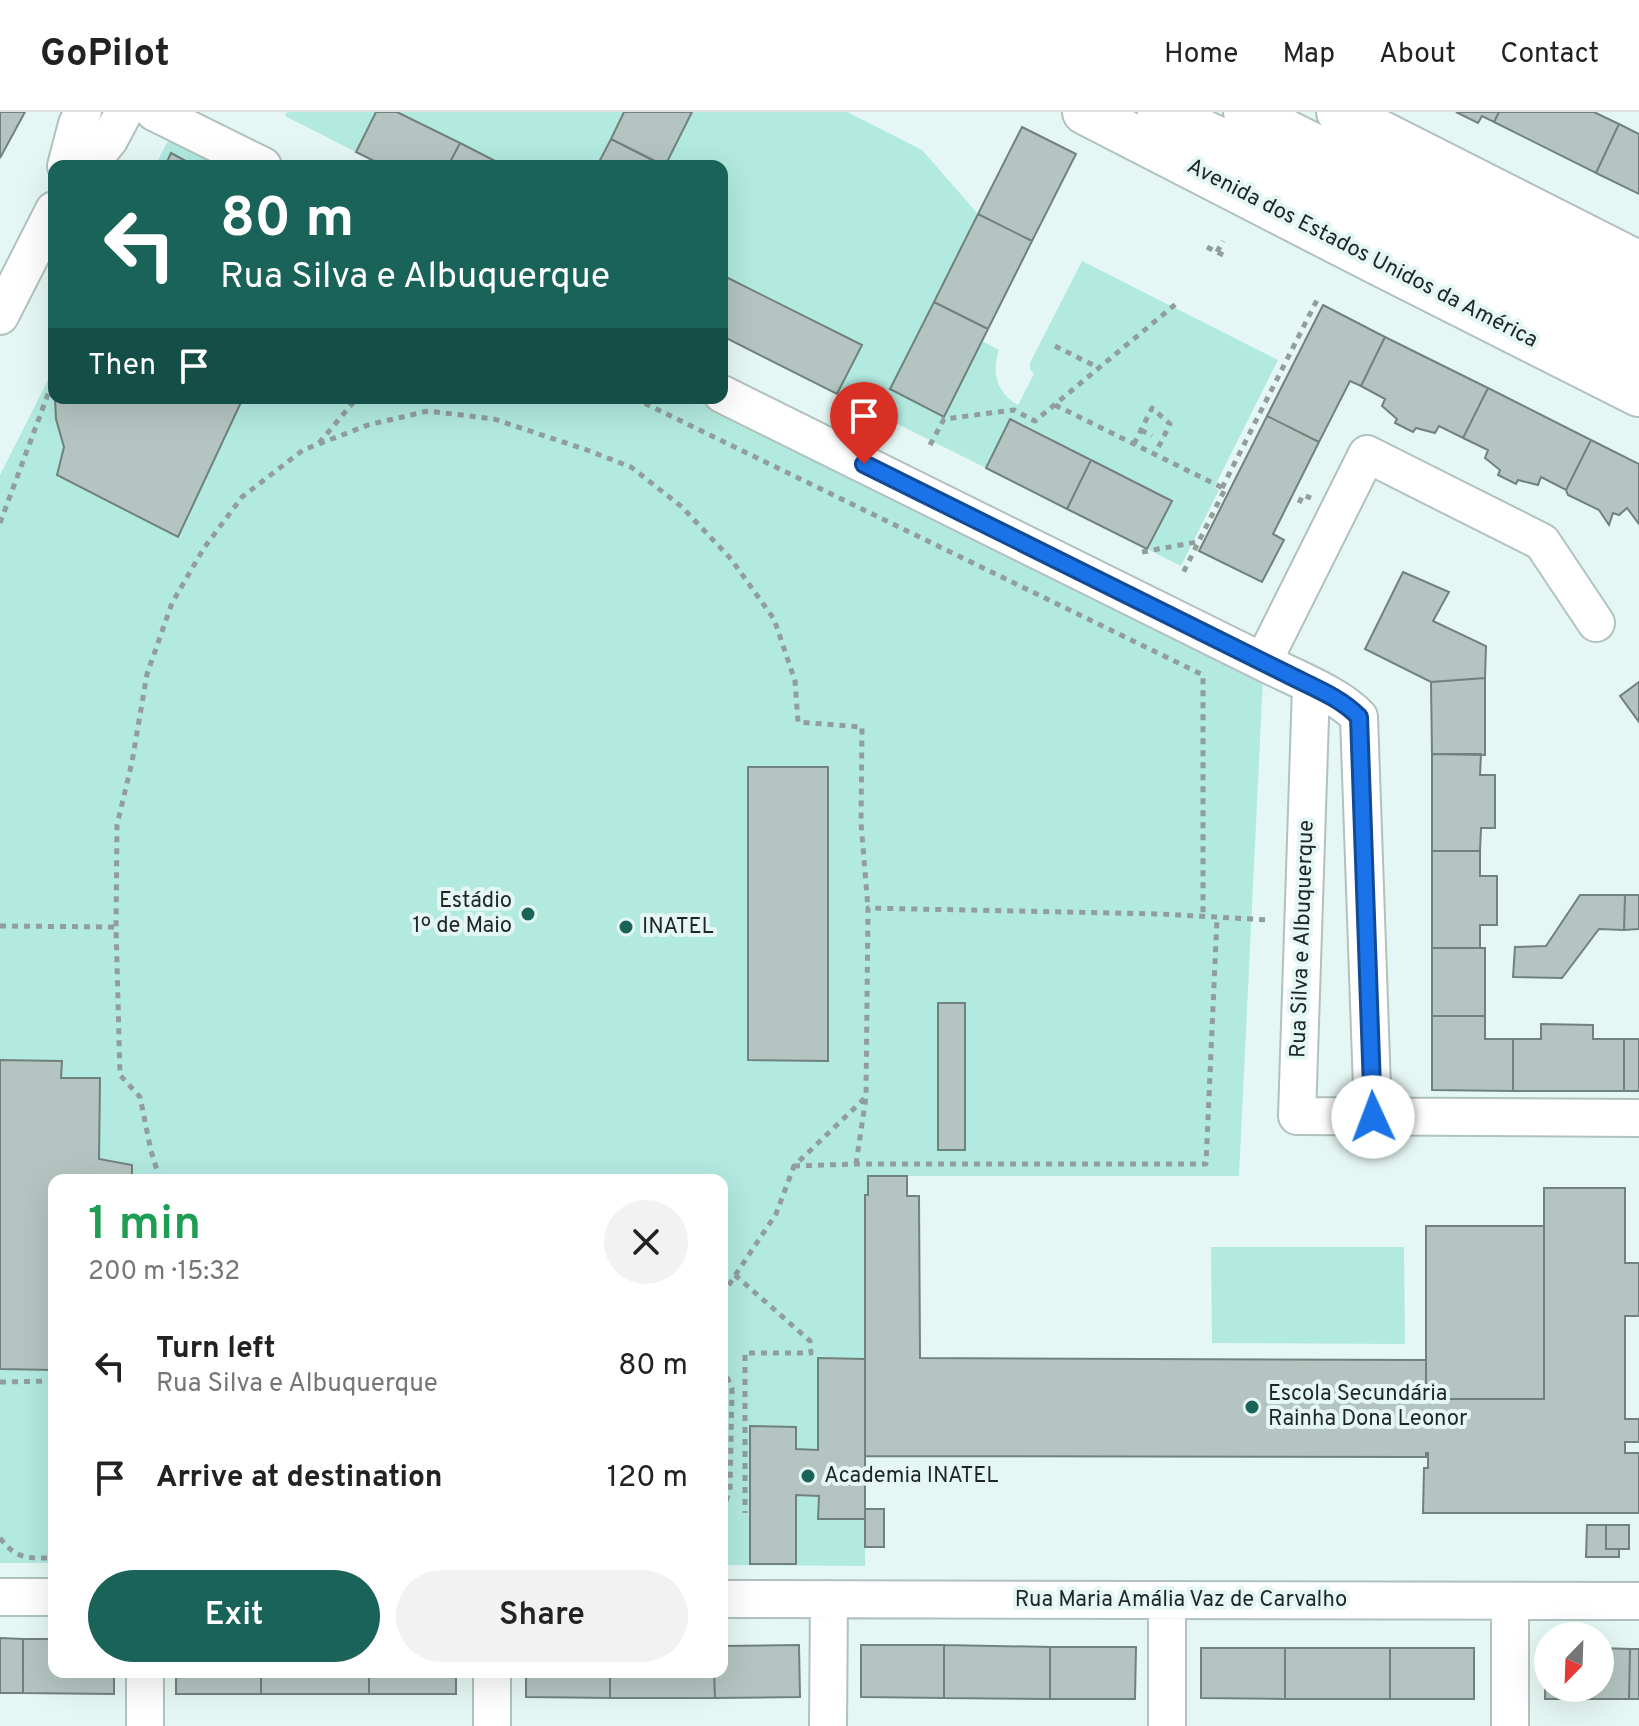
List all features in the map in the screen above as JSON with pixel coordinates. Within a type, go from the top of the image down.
[{"type":"main road","name":"Avenida dos Estados Unidos da América","points":[[1085,112],[1639,394]]},
{"type":"main road","name":"Avenida dos Estados Unidos da América","points":[[1160,112],[1262,160],[1639,350]]},
{"type":"main road","points":[[1246,112],[1639,310]]},
{"type":"main road","points":[[1339,112],[1639,264]]},
{"type":"street","points":[[68,160],[83,112]]},
{"type":"street","points":[[93,160],[109,140],[124,112]]},
{"type":"street","points":[[154,112],[251,160]]},
{"type":"street","points":[[0,316],[48,222]]},
{"type":"street","points":[[728,397],[1263,662],[1351,709],[1359,717],[1373,1117]]},
{"type":"street","points":[[1263,662],[1367,454],[1542,542],[1596,623]]},
{"type":"street","name":"Rua Silva e Albuquerque","points":[[1311,687],[1297,1116],[1639,1118]]},
{"type":"street","points":[[0,1597],[48,1597]]},
{"type":"street","name":"Rua Maria Amália Vaz de Carvalho","points":[[728,1599],[1639,1601]]},
{"type":"street","points":[[828,1726],[829,1599]]},
{"type":"street","points":[[1167,1600],[1167,1726]]},
{"type":"street","points":[[1510,1601],[1510,1726]]},
{"type":"street","points":[[145,1678],[145,1726]]},
{"type":"street","points":[[492,1678],[492,1726]]},
{"type":"path","points":[[1217,252],[1223,241]]},
{"type":"path","points":[[1207,247],[1227,257]]},
{"type":"path","points":[[1222,488],[1317,300]]},
{"type":"path","points":[[930,445],[944,419],[1014,410],[1035,421],[1177,303]]},
{"type":"path","points":[[1055,346],[1099,368]]},
{"type":"path","points":[[0,523],[48,394]]},
{"type":"path","points":[[318,444],[352,404]]},
{"type":"path","points":[[646,404],[1203,675],[1203,917]]},
{"type":"path","points":[[1055,405],[1225,489],[1183,573]]},
{"type":"path","points":[[1134,444],[1152,408],[1170,424],[1155,454]]},
{"type":"path","points":[[158,1174],[140,1097],[120,1075],[117,825],[132,762],[147,674],[172,603],[204,548],[242,497],[303,450],[368,425],[428,411],[494,419],[631,467],[682,507],[731,559],[774,619],[795,681],[798,722],[862,727],[861,823],[868,908],[866,1097],[856,1164]]},
{"type":"path","points":[[1141,430],[1152,436]]},
{"type":"path","points":[[1299,503],[1303,495],[1306,496]]},
{"type":"path","points":[[1142,552],[1198,542]]},
{"type":"path","points":[[868,908],[1161,914],[1273,920]]},
{"type":"path","points":[[794,1166],[1206,1164],[1217,918]]},
{"type":"path","points":[[0,926],[116,927]]},
{"type":"path","points":[[728,1286],[776,1214],[794,1166],[866,1097]]},
{"type":"path","points":[[735,1275],[810,1341],[811,1353],[745,1353],[745,1513]]},
{"type":"path","points":[[728,1379],[732,1388],[728,1496]]},
{"type":"path","points":[[0,1382],[48,1381]]},
{"type":"path","points":[[0,1538],[16,1555],[48,1558]]},
{"type":"green space","points":[[287,112],[376,112],[356,152],[285,116]]},
{"type":"green space","points":[[397,112],[624,112],[600,160],[493,160]]},
{"type":"green space","points":[[692,112],[847,112],[922,150],[978,214],[890,389],[944,417],[982,341],[999,350],[996,367],[998,382],[1005,395],[1018,405],[1034,374],[1030,363],[1082,261],[1278,360],[1214,488],[1219,490],[1181,566],[1147,549],[1171,501],[1011,420],[986,468],[837,394],[862,345],[728,278],[728,160],[668,160]]},
{"type":"green space","points":[[170,137],[218,160],[158,160]]},
{"type":"green space","name":"INATEL","points":[[48,380],[48,404],[725,404],[1263,678],[1239,1176],[868,1176],[868,1195],[865,1196],[865,1566],[728,1565],[728,1174],[48,1174],[48,1563],[0,1563],[0,475]]},
{"type":"green space","points":[[1211,1247],[1404,1247],[1405,1344],[1212,1343]]},
{"type":"building","points":[[0,112],[25,112],[0,158]]},
{"type":"building","points":[[376,112],[397,112],[460,143],[451,160],[372,160],[356,152]]},
{"type":"building","points":[[624,112],[692,112],[668,160],[653,160],[611,139]]},
{"type":"building","points":[[1456,112],[1499,112],[1494,122],[1482,116],[1478,123]]},
{"type":"building","points":[[1499,112],[1594,112],[1619,124],[1596,173],[1494,122]]},
{"type":"building","points":[[1619,124],[1639,134],[1639,194],[1596,173]]},
{"type":"building","points":[[1022,127],[1076,154],[1032,241],[978,214]]},
{"type":"building","points":[[611,139],[652,160],[600,160]]},
{"type":"building","points":[[460,143],[493,160],[451,160]]},
{"type":"building","points":[[171,153],[184,160],[168,160]]},
{"type":"building","points":[[978,214],[1032,241],[988,329],[934,302]]},
{"type":"building","points":[[728,278],[862,345],[837,394],[728,339]]},
{"type":"building","points":[[934,302],[988,329],[944,417],[890,389]]},
{"type":"building","points":[[1323,305],[1385,337],[1361,386],[1350,381],[1319,442],[1267,416]]},
{"type":"building","points":[[1385,337],[1488,388],[1463,438],[1439,426],[1435,433],[1416,428],[1413,432],[1395,423],[1397,419],[1382,406],[1385,399],[1361,386]]},
{"type":"building","points":[[1488,388],[1591,440],[1566,490],[1541,477],[1538,485],[1518,480],[1516,484],[1498,475],[1500,470],[1485,458],[1488,450],[1463,438]]},
{"type":"building","points":[[55,404],[240,404],[178,537],[57,475],[64,447]]},
{"type":"building","points":[[1267,416],[1319,442],[1273,534],[1284,540],[1262,582],[1199,551]]},
{"type":"building","points":[[1010,419],[1091,460],[1067,509],[986,468]]},
{"type":"building","points":[[1591,440],[1639,464],[1639,524],[1627,508],[1619,515],[1613,513],[1609,525],[1599,510],[1568,495],[1566,490]]},
{"type":"building","points":[[1091,460],[1172,501],[1147,549],[1067,509]]},
{"type":"building","points":[[1403,572],[1449,592],[1433,621],[1486,646],[1485,678],[1431,682],[1365,649]]},
{"type":"building","points":[[1485,678],[1485,755],[1432,754],[1431,682]]},
{"type":"building","points":[[1639,682],[1639,722],[1620,696]]},
{"type":"building","points":[[1432,754],[1481,754],[1480,775],[1495,775],[1495,828],[1481,828],[1480,851],[1432,851]]},
{"type":"building","points":[[748,767],[828,767],[828,1061],[748,1060]]},
{"type":"building","points":[[1432,851],[1480,851],[1480,876],[1497,876],[1497,925],[1480,925],[1480,948],[1432,948]]},
{"type":"building","points":[[1580,895],[1625,895],[1624,930],[1599,929],[1562,978],[1513,977],[1515,947],[1546,946]]},
{"type":"building","points":[[1625,895],[1639,895],[1639,929],[1624,930]]},
{"type":"building","points":[[1432,948],[1485,948],[1485,1016],[1432,1016]]},
{"type":"building","points":[[938,1003],[965,1003],[965,1150],[938,1150]]},
{"type":"building","points":[[1432,1016],[1485,1016],[1485,1039],[1513,1039],[1513,1091],[1432,1090]]},
{"type":"building","points":[[1541,1024],[1593,1025],[1593,1039],[1624,1039],[1624,1091],[1513,1091],[1513,1039],[1541,1039]]},
{"type":"building","points":[[1624,1039],[1639,1039],[1639,1091],[1624,1091]]},
{"type":"building","points":[[0,1060],[62,1061],[61,1078],[100,1078],[99,1159],[132,1165],[132,1174],[48,1174],[48,1370],[0,1369]]},
{"type":"building","points":[[868,1176],[907,1176],[907,1196],[919,1196],[920,1358],[1426,1360],[1426,1399],[1544,1399],[1544,1188],[1625,1188],[1625,1263],[1639,1263],[1639,1316],[1625,1316],[1625,1419],[1639,1419],[1639,1442],[1625,1442],[1625,1453],[1639,1453],[1639,1513],[1423,1513],[1424,1468],[1428,1468],[1428,1453],[1426,1457],[865,1456],[865,1195],[868,1195]]},
{"type":"building","points":[[1426,1226],[1544,1226],[1544,1399],[1426,1399]]},
{"type":"building","name":"Academia INATEL","points":[[818,1358],[865,1359],[865,1519],[818,1519],[819,1496],[796,1495],[796,1564],[750,1564],[750,1426],[796,1427],[796,1449],[818,1450]]},
{"type":"building","points":[[865,1509],[884,1509],[884,1547],[865,1547]]},
{"type":"building","points":[[1587,1525],[1606,1525],[1606,1549],[1619,1549],[1619,1557],[1586,1557]]},
{"type":"building","points":[[1606,1525],[1629,1525],[1629,1549],[1606,1549]]},
{"type":"building","points":[[0,1638],[23,1639],[23,1693],[0,1693]]},
{"type":"building","points":[[23,1639],[48,1639],[48,1678],[114,1678],[114,1694],[23,1693]]},
{"type":"building","points":[[799,1645],[800,1697],[715,1698],[714,1678],[728,1678],[728,1646]]},
{"type":"building","points":[[861,1645],[944,1645],[944,1698],[861,1697]]},
{"type":"building","points":[[944,1645],[1050,1647],[1050,1699],[944,1698]]},
{"type":"building","points":[[1050,1647],[1136,1647],[1135,1699],[1050,1699]]},
{"type":"building","points":[[1201,1648],[1285,1648],[1285,1699],[1201,1698]]},
{"type":"building","points":[[1285,1648],[1390,1648],[1390,1699],[1285,1699]]},
{"type":"building","points":[[1390,1648],[1474,1648],[1474,1699],[1390,1699]]},
{"type":"building","points":[[1614,1648],[1630,1649],[1629,1699],[1614,1699]]},
{"type":"building","points":[[1630,1649],[1639,1649],[1639,1699],[1629,1699]]},
{"type":"building","points":[[176,1678],[261,1678],[261,1694],[176,1694]]},
{"type":"building","points":[[261,1678],[369,1678],[369,1694],[261,1694]]},
{"type":"building","points":[[369,1678],[456,1678],[456,1694],[369,1694]]},
{"type":"building","points":[[526,1678],[610,1678],[610,1698],[526,1697]]},
{"type":"building","points":[[610,1678],[714,1678],[715,1698],[610,1698]]},
{"type":"place","name":"Estádio 1º de Maio","points":[[528,914]]},
{"type":"place","name":"INATEL","points":[[626,927]]},
{"type":"place","name":"Escola Secundária Rainha Dona Leonor","points":[[1252,1407]]},
{"type":"place","name":"Academia INATEL","points":[[808,1476]]},
{"type":"route","points":[[864,464],[1287,674],[1338,701],[1359,717],[1373,1117]]}]
